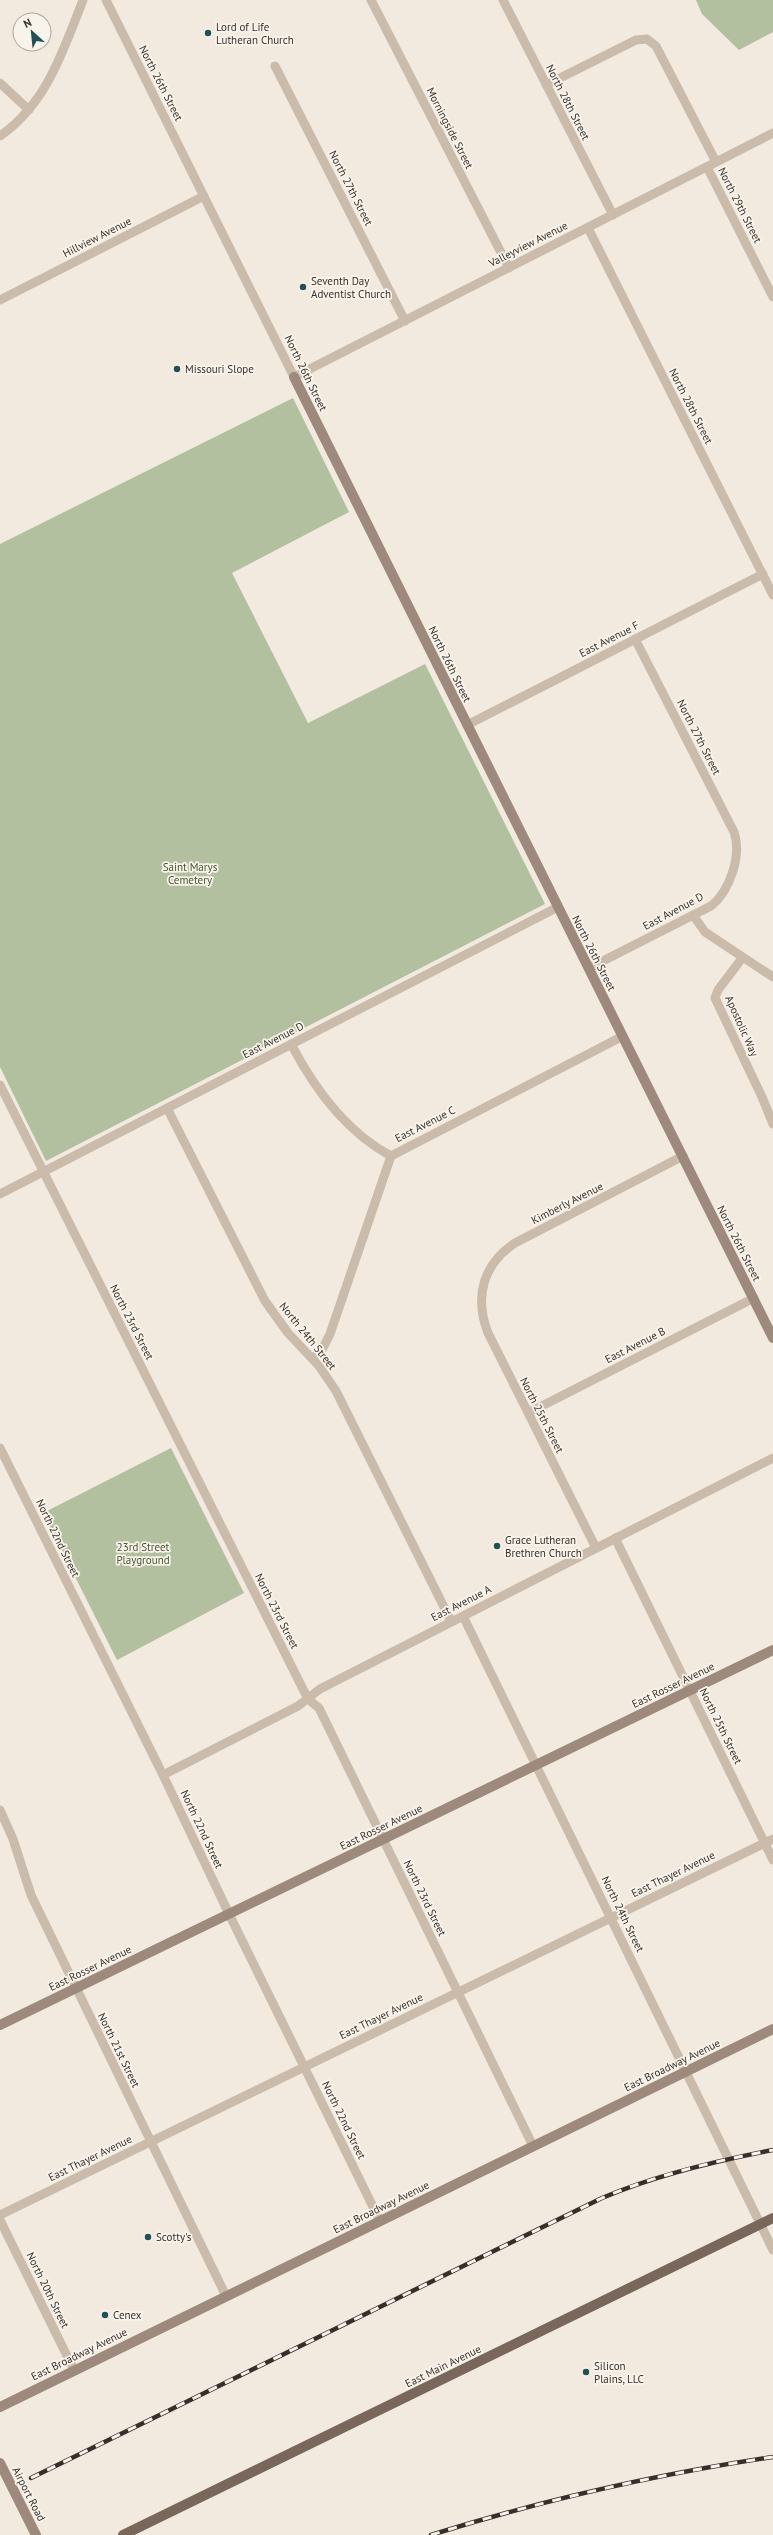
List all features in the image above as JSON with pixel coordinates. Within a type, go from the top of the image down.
[{"type":"main road","name":"East Main Avenue","points":[[122,2535],[773,2218]]},
{"type":"street","points":[[0,136],[29,110],[54,72],[83,0]]},
{"type":"street","name":"North 26th Street","points":[[106,0],[773,1338]]},
{"type":"street","name":"Morningside Street","points":[[371,0],[509,268]]},
{"type":"street","name":"North 28th Street","points":[[503,0],[613,215]]},
{"type":"street","name":"North 29th Street","points":[[546,85],[636,40],[647,39],[656,46],[716,162]]},
{"type":"street","name":"North 27th Street","points":[[275,66],[405,320]]},
{"type":"street","points":[[0,84],[29,110]]},
{"type":"street","name":"Valleyview Avenue","points":[[294,377],[773,133]]},
{"type":"street","name":"North 29th Street","points":[[707,167],[773,297]]},
{"type":"street","name":"Hillview Avenue","points":[[0,300],[204,196]]},
{"type":"street","name":"North 28th Street","points":[[588,228],[773,595]]},
{"type":"street","name":"East Avenue F","points":[[467,725],[763,574]]},
{"type":"street","name":"North 27th Street","points":[[635,639],[734,832],[737,848]]},
{"type":"street","name":"East Avenue D","points":[[589,968],[711,906],[722,894],[734,865],[737,848]]},
{"type":"street","name":"East Avenue D","points":[[0,1194],[558,907]]},
{"type":"street","points":[[693,915],[705,932],[773,977]]},
{"type":"street","name":"Apostolic Way","points":[[743,957],[718,990],[715,998],[773,1124]]},
{"type":"street","name":"East Avenue C","points":[[313,1358],[323,1348],[330,1334],[390,1156],[623,1036]]},
{"type":"street","points":[[291,1044],[323,1096],[350,1125],[390,1156]]},
{"type":"street","name":"North 23rd Street","points":[[0,1085],[308,1699],[319,1708],[533,2146]]},
{"type":"street","name":"North 24th Street","points":[[167,1108],[265,1301],[288,1333],[313,1358],[336,1391],[452,1622]]},
{"type":"street","name":"Kimberly Avenue","points":[[481,1289],[489,1268],[505,1250],[683,1156]]},
{"type":"street","name":"North 25th Street","points":[[481,1289],[484,1323],[596,1548]]},
{"type":"street","name":"East Avenue B","points":[[528,1413],[754,1298]]},
{"type":"street","name":"North 22nd Street","points":[[0,1448],[163,1775],[229,1914],[380,2221]]},
{"type":"street","name":"East Avenue A","points":[[163,1775],[298,1706],[320,1689],[773,1458]]},
{"type":"street","name":"North 25th Street","points":[[615,1538],[690,1690],[769,1841],[773,1860]]},
{"type":"street","name":"North 24th Street","points":[[463,1616],[773,2250]]},
{"type":"street","name":"East Rosser Avenue","points":[[0,2025],[773,1650]]},
{"type":"street","name":"North 21st Street","points":[[0,1810],[13,1839],[31,1895],[75,1989],[226,2296]]},
{"type":"street","name":"East Thayer Avenue","points":[[0,2215],[769,1841]]},
{"type":"street","name":"East Broadway Avenue","points":[[0,2407],[773,2029]]},
{"type":"street","name":"North 20th Street","points":[[0,2220],[74,2370]]},
{"type":"street","name":"Airport Road","points":[[0,2463],[36,2535]]},
{"type":"green space","points":[[696,0],[773,0],[773,32],[739,50],[702,14]]},
{"type":"green space","name":"Saint Marys Cemetery","points":[[293,398],[349,512],[232,573],[308,723],[425,664],[545,904],[46,1161],[0,1067],[0,544]]},
{"type":"green space","name":"23rd Street Playground","points":[[171,1448],[244,1593],[117,1660],[43,1513]]},
{"type":"railway","points":[[31,2478],[602,2198],[643,2182],[729,2159],[773,2150]]},
{"type":"railway","points":[[431,2535],[516,2510],[601,2489],[687,2471],[773,2457]]},
{"type":"place","name":"Lord of Life Lutheran Church","points":[[208,33]]},
{"type":"place","name":"Seventh Day Adventist Church","points":[[303,287]]},
{"type":"place","name":"Missouri Slope","points":[[177,369]]},
{"type":"place","name":"Grace Lutheran Brethren Church","points":[[497,1546]]},
{"type":"place","name":"Scotty's","points":[[148,2237]]},
{"type":"place","name":"Cenex","points":[[105,2315]]},
{"type":"place","name":"Silicon Plains, LLC","points":[[586,2372]]}]
